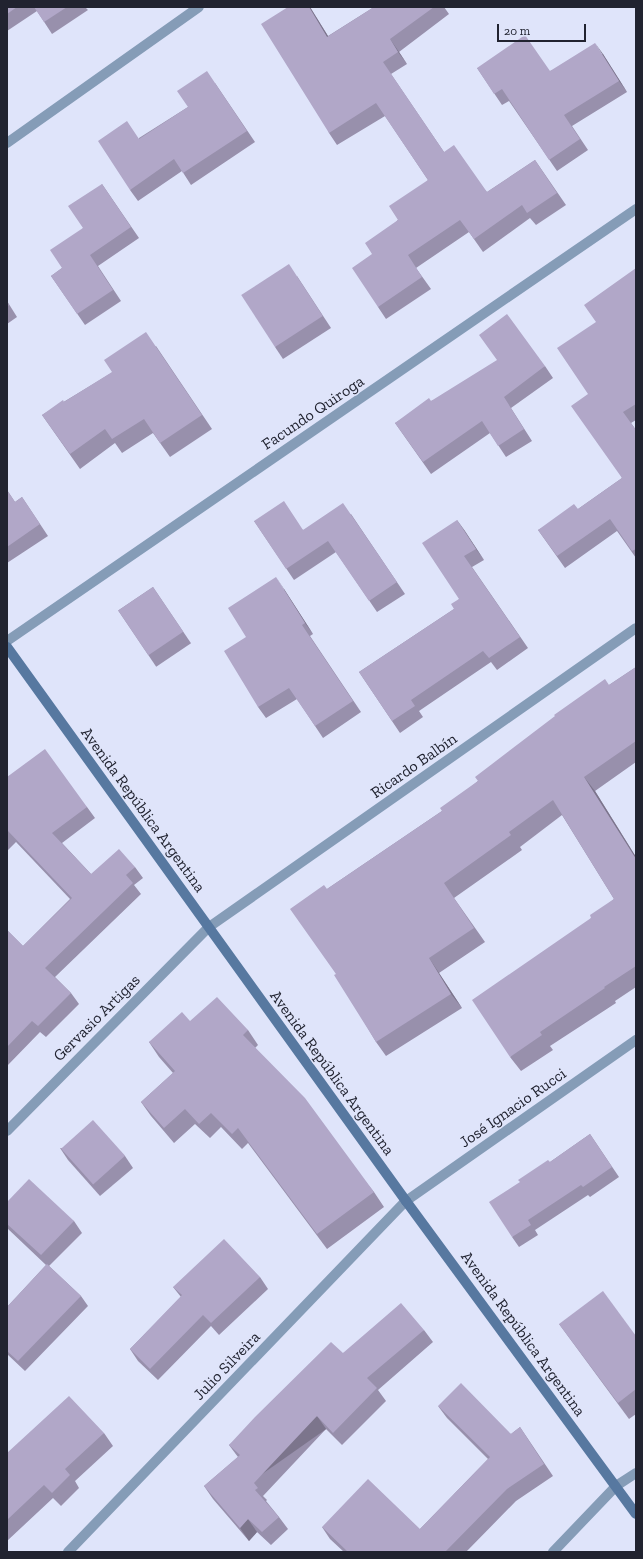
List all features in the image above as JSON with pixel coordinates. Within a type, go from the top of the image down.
[{"type":"main road","name":"Avenida República Argentina","points":[[7,647],[406,1201],[636,1514]]},
{"type":"street","points":[[7,143],[199,7]]},
{"type":"street","name":"Facundo Quiroga","points":[[7,641],[636,209]]},
{"type":"street","name":"Ricardo Balbín","points":[[209,927],[636,628]]},
{"type":"street","name":"Gervasio Artigas","points":[[7,1131],[209,927]]},
{"type":"street","name":"José Ignacio Rucci","points":[[406,1201],[636,1040]]},
{"type":"street","name":"Julio Silveira","points":[[68,1552],[406,1201]]},
{"type":"street","points":[[553,1552],[616,1486],[636,1473]]},
{"type":"building","points":[[7,7],[17,7],[7,14]]},
{"type":"building","points":[[34,7],[67,7],[44,22]]},
{"type":"building","points":[[288,7],[309,7],[327,37],[374,7],[434,7],[390,39],[398,52],[383,62],[444,152],[454,145],[487,192],[535,160],[557,193],[527,213],[522,205],[474,239],[460,220],[408,255],[422,277],[378,307],[352,268],[372,254],[365,243],[398,220],[389,206],[428,180],[376,103],[329,133],[261,24]]},
{"type":"building","points":[[525,35],[550,71],[595,43],[619,81],[564,115],[580,139],[549,160],[502,89],[494,94],[477,68]]},
{"type":"building","points":[[207,71],[247,131],[183,173],[174,159],[130,190],[98,141],[127,121],[139,139],[188,107],[177,91]]},
{"type":"building","points":[[102,184],[131,227],[90,255],[113,290],[77,314],[51,276],[62,268],[50,250],[83,228],[68,206]]},
{"type":"building","points":[[289,264],[323,316],[275,347],[241,295]]},
{"type":"building","points":[[636,268],[636,404],[623,412],[636,430],[636,549],[632,551],[610,519],[557,556],[538,530],[574,504],[578,509],[622,478],[571,406],[588,394],[557,348],[596,322],[584,305]]},
{"type":"building","points":[[507,314],[545,366],[504,397],[524,429],[498,446],[482,421],[423,462],[395,423],[429,398],[431,401],[497,360],[479,335]]},
{"type":"building","points":[[146,332],[202,415],[160,443],[144,419],[112,439],[105,429],[70,454],[42,415],[63,400],[64,402],[112,372],[104,360]]},
{"type":"building","points":[[7,490],[15,502],[22,497],[40,524],[7,547]]},
{"type":"building","points":[[284,501],[303,530],[343,503],[397,582],[369,601],[328,541],[286,569],[254,521]]},
{"type":"building","points":[[457,520],[476,549],[464,556],[520,637],[489,658],[483,651],[411,700],[415,706],[392,721],[359,672],[454,609],[451,604],[459,599],[422,543]]},
{"type":"building","points":[[276,577],[305,623],[302,625],[353,701],[315,726],[289,688],[258,707],[224,651],[246,637],[228,608]]},
{"type":"building","points":[[153,587],[183,632],[148,655],[118,610]]},
{"type":"building","points":[[636,667],[636,741],[584,777],[636,859],[636,966],[540,1032],[542,1035],[510,1057],[472,1000],[591,918],[590,915],[614,899],[553,800],[509,832],[511,835],[444,883],[474,928],[429,958],[451,994],[376,1042],[334,975],[336,974],[290,909],[324,885],[327,889],[442,811],[440,808],[478,781],[475,777],[555,716],[554,715],[605,679],[609,685]]},
{"type":"building","points":[[45,749],[87,807],[52,833],[91,874],[119,849],[135,867],[126,875],[133,883],[45,968],[71,993],[38,1026],[32,1021],[7,1047],[7,930],[23,946],[72,898],[8,831],[7,832],[7,777]]},
{"type":"building","points":[[217,997],[248,1030],[243,1035],[305,1098],[374,1192],[317,1234],[238,1128],[232,1134],[211,1113],[199,1124],[185,1109],[164,1128],[141,1102],[175,1071],[149,1042],[182,1012],[190,1021]]},
{"type":"building","points":[[93,1120],[125,1156],[93,1184],[61,1149]]},
{"type":"building","points":[[590,1134],[612,1167],[583,1187],[581,1185],[528,1220],[531,1225],[512,1237],[489,1202],[520,1182],[518,1180],[548,1160],[550,1162]]},
{"type":"building","points":[[29,1179],[74,1221],[41,1255],[7,1224],[7,1202]]},
{"type":"building","points":[[224,1239],[260,1277],[211,1323],[203,1315],[150,1369],[130,1349],[182,1295],[173,1287]]},
{"type":"building","points":[[47,1264],[81,1296],[18,1361],[7,1351],[7,1307]]},
{"type":"building","points":[[603,1291],[636,1336],[636,1389],[618,1403],[559,1324]]},
{"type":"building","points":[[401,1303],[424,1330],[367,1378],[377,1388],[333,1433],[317,1416],[254,1483],[258,1488],[255,1490],[279,1517],[262,1532],[248,1519],[240,1528],[204,1486],[240,1455],[229,1445],[255,1417],[331,1342],[343,1353]]},
{"type":"building","points":[[461,1383],[511,1434],[520,1427],[544,1464],[507,1489],[445,1552],[348,1552],[322,1527],[368,1479],[420,1529],[490,1457],[438,1406]]},
{"type":"building","points":[[69,1396],[104,1433],[65,1469],[70,1475],[52,1493],[44,1485],[7,1520],[7,1453]]}]
